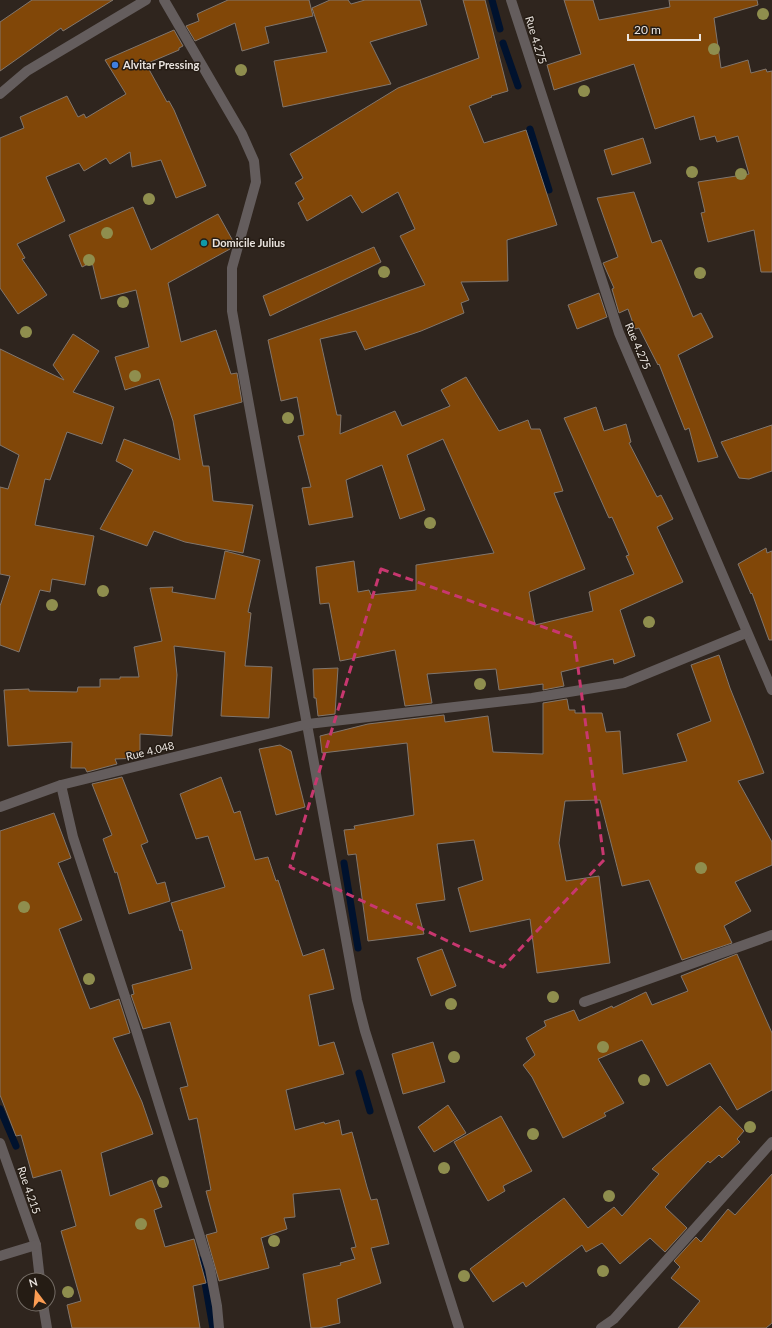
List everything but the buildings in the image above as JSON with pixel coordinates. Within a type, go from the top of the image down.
[{"type":"street","points":[[0,94],[27,71],[146,0]]},
{"type":"street","points":[[164,0],[242,134],[254,161],[256,182],[232,268],[232,311],[357,1000],[364,1031],[459,1328]]},
{"type":"street","name":"Rue 4.275","points":[[511,0],[619,333],[772,690]]},
{"type":"street","name":"Rue 4.048","points":[[0,807],[61,785],[308,724],[532,698],[624,683],[746,632]]},
{"type":"street","points":[[61,785],[73,837],[210,1269],[217,1306],[219,1328]]},
{"type":"street","points":[[584,1002],[772,935]]},
{"type":"street","points":[[601,1328],[614,1319],[772,1142]]},
{"type":"street","name":"Rue 4.215","points":[[0,1143],[36,1244],[39,1272]]},
{"type":"street","points":[[0,1256],[36,1244]]},
{"type":"street","points":[[44,1312],[46,1328]]},
{"type":"highlighted area","points":[[381,569],[574,638],[604,860],[503,967],[290,867]]},
{"type":"waterway","points":[[492,0],[500,29]]},
{"type":"waterway","points":[[503,43],[518,86]]},
{"type":"waterway","points":[[530,129],[549,190]]},
{"type":"waterway","points":[[344,863],[358,948]]},
{"type":"waterway","points":[[359,1073],[370,1111]]},
{"type":"waterway","points":[[0,1109],[16,1146]]},
{"type":"waterway","points":[[201,1260],[213,1328]]},
{"type":"place","name":"Alvitar Pressing","points":[[115,65]]},
{"type":"place","name":"Domicile Julius","points":[[204,243]]}]
